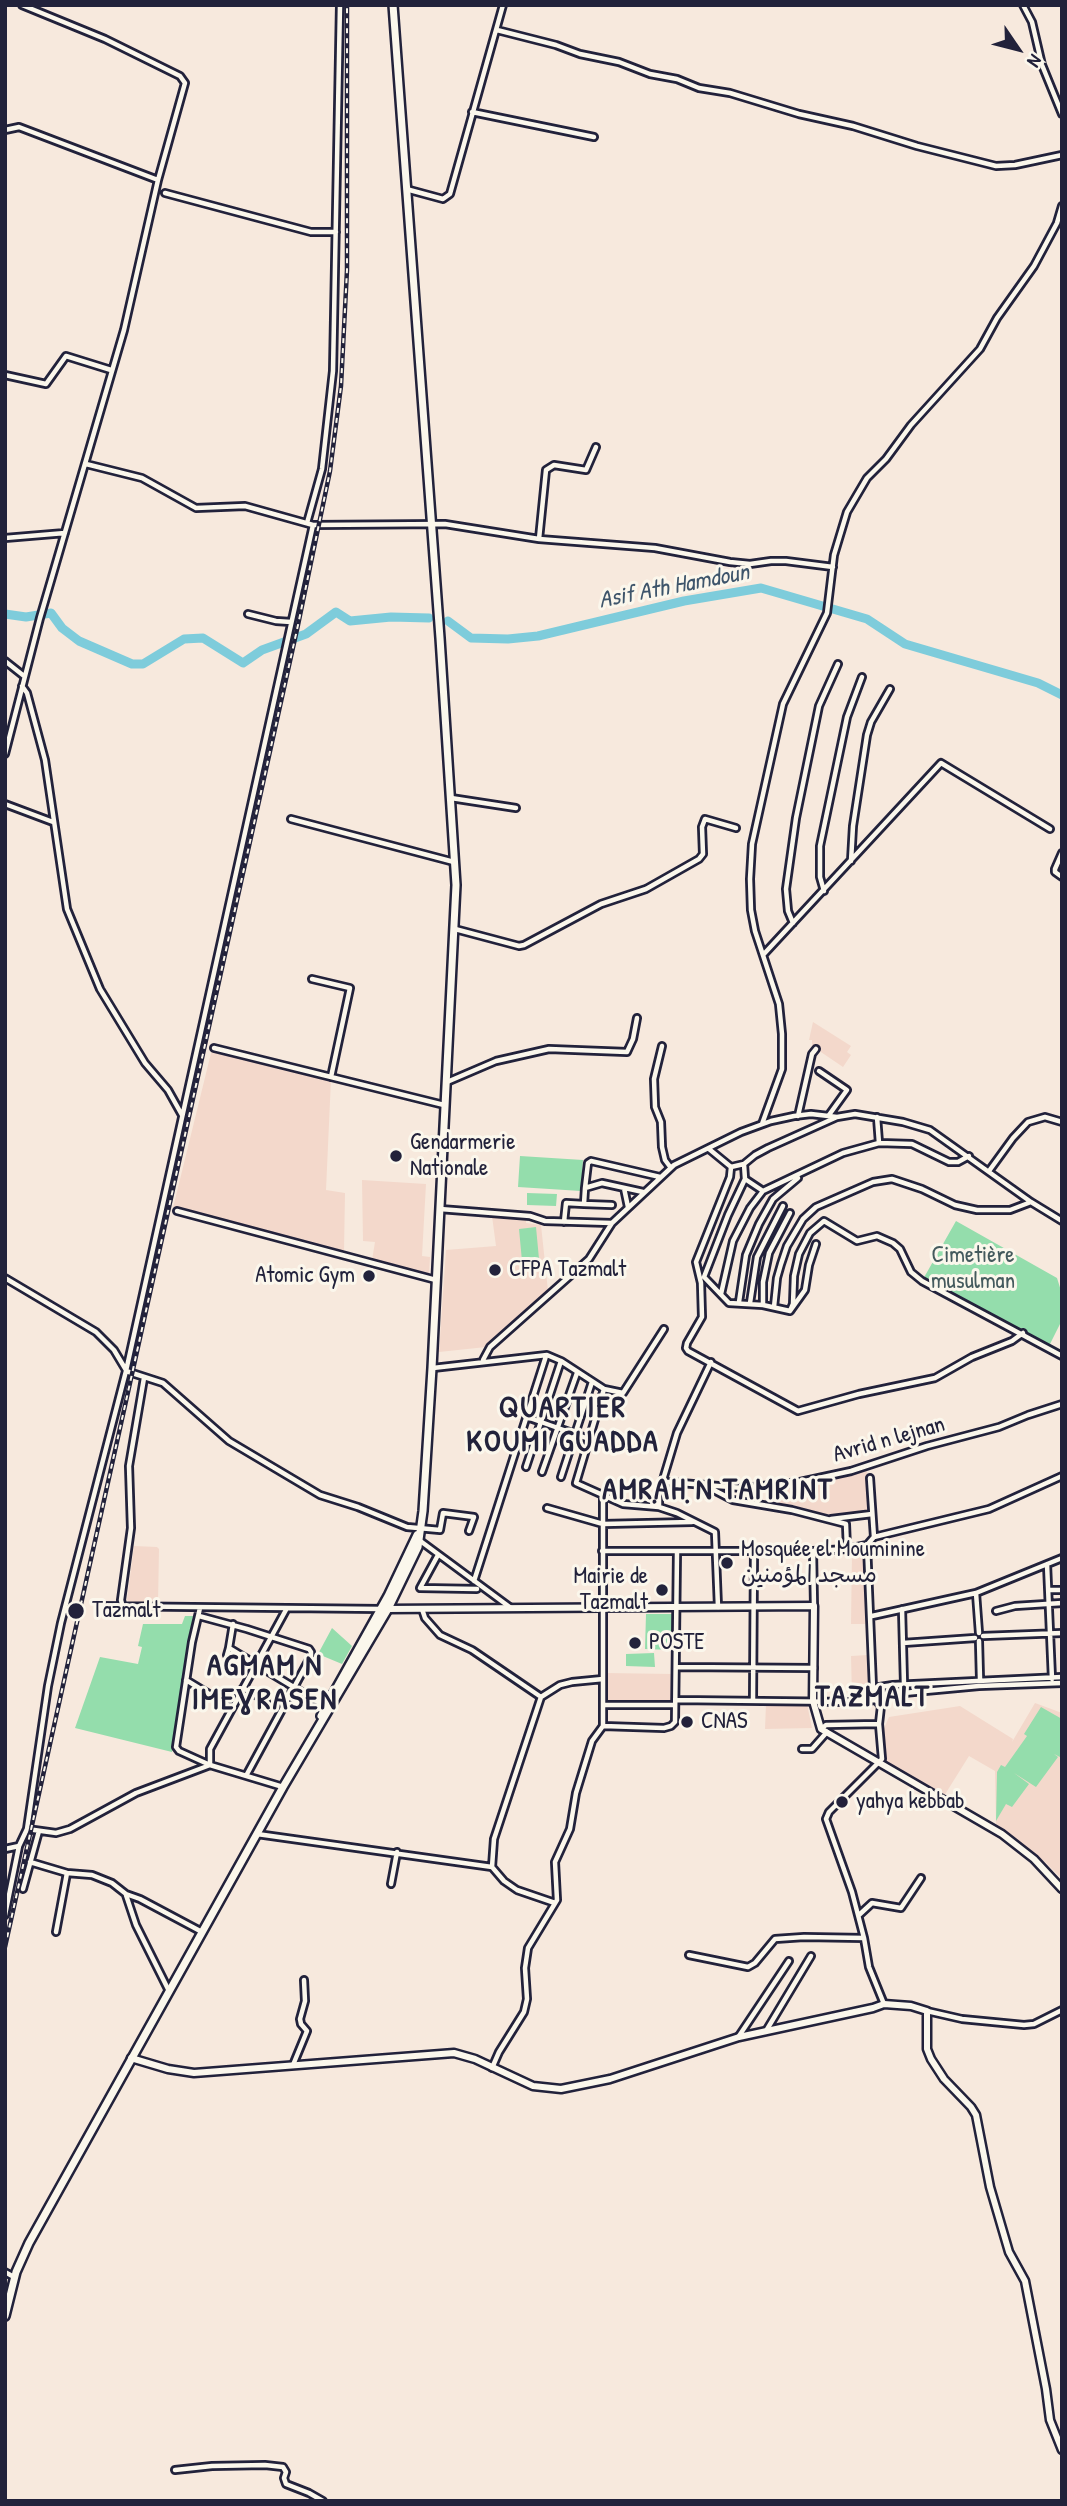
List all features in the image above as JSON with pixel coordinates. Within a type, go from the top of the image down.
[{"type":"main road","points":[[5,2316],[14,2277],[29,2243],[418,1547],[423,1511],[432,1368],[455,929],[455,862],[393,5]]},
{"type":"main road","points":[[312,1736],[325,1706],[385,1609],[420,1528]]},
{"type":"street","points":[[5,754],[41,615],[112,371],[134,289],[158,180],[184,91],[184,79],[105,39],[22,5]]},
{"type":"street","points":[[307,523],[322,469],[333,371],[340,5]]},
{"type":"street","points":[[406,189],[443,198],[450,194],[503,5]]},
{"type":"street","points":[[1023,5],[1031,22],[1042,65],[1062,114]]},
{"type":"street","points":[[497,30],[580,54],[619,62],[699,88],[730,93],[996,166],[1015,166],[1062,155]]},
{"type":"street","points":[[472,112],[594,137]]},
{"type":"street","points":[[5,130],[19,127],[158,180]]},
{"type":"street","points":[[165,193],[311,232],[337,232]]},
{"type":"street","points":[[762,1124],[782,1069],[779,1004],[751,910],[752,844],[783,704],[827,613],[834,555],[847,512],[867,478],[980,349],[1034,266],[1057,223],[1062,206]]},
{"type":"street","points":[[5,375],[50,383],[66,356],[112,371]]},
{"type":"street","points":[[540,539],[546,470],[554,465],[586,470],[596,447]]},
{"type":"street","points":[[86,464],[142,478],[196,508],[246,506],[313,525],[472,527],[540,539],[655,548],[740,564],[778,561],[833,567]]},
{"type":"street","points":[[5,1915],[19,1846],[27,1829],[48,1686],[61,1623],[126,1371],[313,525]]},
{"type":"street","points":[[5,538],[65,533]]},
{"type":"street","points":[[248,614],[291,622]]},
{"type":"street","points":[[5,661],[24,676]]},
{"type":"street","points":[[793,923],[788,911],[786,889],[796,818],[819,706],[838,664]]},
{"type":"street","points":[[824,891],[820,877],[820,846],[846,717],[862,677]]},
{"type":"street","points":[[22,686],[27,693],[45,760],[67,909],[100,989],[145,1063],[173,1097],[182,1116]]},
{"type":"street","points":[[850,862],[867,735],[871,722],[890,689]]},
{"type":"street","points":[[763,955],[941,763],[1050,828]]},
{"type":"street","points":[[451,798],[516,808]]},
{"type":"street","points":[[5,804],[53,823]]},
{"type":"street","points":[[291,819],[455,862]]},
{"type":"street","points":[[455,929],[519,946],[524,945],[601,904],[657,884],[699,859],[703,854],[702,827],[705,819],[736,828]]},
{"type":"street","points":[[1062,853],[1055,872],[1062,877]]},
{"type":"street","points":[[312,979],[350,988],[331,1077]]},
{"type":"street","points":[[446,1082],[496,1061],[549,1049],[627,1052],[637,1018]]},
{"type":"street","points":[[662,1046],[654,1079],[655,1107],[661,1122],[665,1160],[671,1168]]},
{"type":"street","points":[[214,1048],[445,1105]]},
{"type":"street","points":[[799,1116],[812,1054],[816,1049]]},
{"type":"street","points":[[819,1071],[847,1090],[829,1115]]},
{"type":"street","points":[[731,1167],[744,1164],[768,1148],[837,1117],[855,1114],[877,1117],[930,1130],[1062,1221]]},
{"type":"street","points":[[483,1361],[490,1347],[589,1259],[612,1223],[671,1168],[762,1124],[799,1116],[837,1117]]},
{"type":"street","points":[[877,1117],[879,1143]]},
{"type":"street","points":[[989,1171],[1028,1122],[1045,1117],[1062,1122]]},
{"type":"street","points":[[721,1294],[733,1241],[750,1208],[763,1191],[843,1153],[879,1143],[912,1144],[949,1162],[958,1162],[969,1156]]},
{"type":"street","points":[[709,1149],[731,1167]]},
{"type":"street","points":[[584,1203],[588,1163],[591,1161],[660,1178]]},
{"type":"street","points":[[704,1277],[745,1179],[744,1164]]},
{"type":"street","points":[[731,1167],[730,1177],[695,1262],[701,1283],[702,1317],[686,1348],[798,1411],[859,1394],[935,1378],[972,1357],[1012,1341],[1023,1333]]},
{"type":"street","points":[[738,1302],[746,1255],[759,1224],[773,1199],[804,1173]]},
{"type":"street","points":[[774,1307],[781,1264],[803,1219],[816,1207],[873,1182],[892,1178],[954,1205],[977,1210],[1010,1210],[1031,1202]]},
{"type":"street","points":[[745,1179],[763,1191]]},
{"type":"street","points":[[585,1188],[602,1183],[644,1192]]},
{"type":"street","points":[[624,1188],[628,1207]]},
{"type":"street","points":[[564,1222],[566,1203],[612,1205]]},
{"type":"street","points":[[750,1303],[757,1257],[783,1206]]},
{"type":"street","points":[[440,1209],[530,1216],[545,1222],[612,1223]]},
{"type":"street","points":[[177,1210],[436,1280]]},
{"type":"street","points":[[762,1305],[769,1253],[790,1213]]},
{"type":"street","points":[[790,1311],[799,1254],[810,1233],[824,1221],[857,1241],[877,1236],[893,1243],[900,1249],[911,1272],[922,1280],[1062,1356]]},
{"type":"street","points":[[790,1311],[805,1290],[816,1244]]},
{"type":"street","points":[[698,1272],[729,1303],[750,1303],[790,1311]]},
{"type":"street","points":[[5,1278],[96,1332],[114,1350],[126,1371],[163,1383],[229,1441],[303,1486],[320,1495],[407,1527],[440,1530],[443,1513],[474,1517],[469,1531]]},
{"type":"street","points":[[432,1368],[547,1355],[604,1389],[623,1393],[664,1329]]},
{"type":"street","points":[[474,1581],[547,1355]]},
{"type":"street","points":[[526,1467],[561,1361]]},
{"type":"street","points":[[659,1507],[659,1488],[677,1433],[711,1362]]},
{"type":"street","points":[[542,1472],[577,1373]]},
{"type":"street","points":[[123,1608],[121,1600],[131,1528],[129,1466],[144,1378]]},
{"type":"street","points":[[561,1477],[592,1382]]},
{"type":"street","points":[[604,1389],[576,1483],[623,1504],[659,1507],[715,1532],[718,1607]]},
{"type":"street","name":"Avrid n lejnan","points":[[662,1483],[676,1482],[724,1488],[785,1484],[851,1471],[927,1446],[999,1427],[1062,1404]]},
{"type":"street","points":[[527,1416],[589,1439]]},
{"type":"street","points":[[602,1551],[754,1552],[847,1549],[867,1545],[874,1537],[989,1509],[1062,1476]]},
{"type":"street","points":[[870,1478],[874,1537]]},
{"type":"street","points":[[708,1487],[724,1497],[846,1524],[847,1549]]},
{"type":"street","points":[[724,1488],[724,1497]]},
{"type":"street","points":[[492,2068],[524,2012],[527,1999],[525,1969],[528,1948],[555,1903],[555,1862],[570,1829],[576,1793],[592,1741],[603,1726],[603,1494]]},
{"type":"street","points":[[547,1508],[603,1524],[697,1522]]},
{"type":"street","points":[[827,1519],[872,1514]]},
{"type":"street","points":[[419,1540],[512,1608]]},
{"type":"street","points":[[867,1545],[873,1688],[881,1706]]},
{"type":"street","points":[[813,1551],[813,1702],[824,1731],[1002,1834],[1034,1859],[1062,1889]]},
{"type":"street","points":[[603,1726],[671,1726],[675,1722],[677,1552]]},
{"type":"street","points":[[753,1700],[754,1552]]},
{"type":"street","points":[[438,1555],[420,1588],[477,1589]]},
{"type":"street","points":[[872,1616],[976,1593],[1062,1558]]},
{"type":"street","points":[[1047,1564],[1052,1680]]},
{"type":"street","points":[[1049,1590],[1062,1590]]},
{"type":"street","points":[[976,1593],[980,1679]]},
{"type":"street","points":[[996,1611],[1015,1606],[1062,1603]]},
{"type":"street","points":[[99,1606],[385,1609],[814,1606]]},
{"type":"street","points":[[200,1608],[176,1747],[179,1751],[210,1765],[283,1787]]},
{"type":"street","points":[[210,1765],[210,1749],[287,1608]]},
{"type":"street","points":[[422,1609],[425,1618],[440,1635],[472,1650],[541,1698]]},
{"type":"street","points":[[902,1609],[904,1684]]},
{"type":"street","points":[[199,1616],[233,1624],[309,1649],[311,1652],[247,1774]]},
{"type":"street","points":[[227,1655],[233,1624]]},
{"type":"street","points":[[903,1643],[1062,1633]]},
{"type":"street","points":[[229,1648],[325,1706]]},
{"type":"street","points":[[676,1667],[814,1668]]},
{"type":"street","points":[[876,1698],[1062,1677]]},
{"type":"street","points":[[492,1867],[494,1839],[541,1698],[560,1685],[603,1679]]},
{"type":"street","points":[[873,1688],[980,1679],[1052,1680],[1062,1683]]},
{"type":"street","points":[[186,1680],[232,1708]]},
{"type":"street","points":[[243,1688],[265,1700],[268,1706]]},
{"type":"street","points":[[604,1704],[753,1700],[813,1702],[885,1697],[878,1724],[882,1759],[829,1812],[826,1819],[859,1916],[869,1968],[884,2004]]},
{"type":"street","points":[[802,1749],[813,1749],[826,1725],[878,1724]]},
{"type":"street","points":[[27,1829],[56,1833],[70,1829],[136,1793],[210,1765]]},
{"type":"street","points":[[23,1889],[39,1831]]},
{"type":"street","points":[[257,1834],[492,1867],[504,1881],[517,1890],[555,1903]]},
{"type":"street","points":[[5,1849],[19,1846]]},
{"type":"street","points":[[391,1884],[397,1852]]},
{"type":"street","points":[[30,1862],[67,1873],[92,1875],[112,1883],[126,1895],[140,1899],[202,1932]]},
{"type":"street","points":[[56,1932],[67,1873]]},
{"type":"street","points":[[859,1916],[872,1903],[901,1908],[920,1878]]},
{"type":"street","points":[[126,1895],[136,1925],[169,1992]]},
{"type":"street","points":[[689,1955],[747,1967],[755,1963],[775,1939],[864,1938]]},
{"type":"street","points":[[766,2032],[811,1956]]},
{"type":"street","points":[[738,2037],[789,1961]]},
{"type":"street","points":[[293,2065],[307,2031],[300,2019],[305,2001],[304,1980]]},
{"type":"street","points":[[131,2059],[194,2073],[444,2053],[465,2056],[533,2086],[561,2089],[610,2079],[738,2037],[884,2004],[911,2006],[962,2019],[1024,2025],[1034,2024],[1062,2010]]},
{"type":"street","points":[[927,2011],[927,2045],[944,2079],[976,2115],[989,2188],[1009,2252],[1025,2281],[1050,2420],[1062,2450]]},
{"type":"street","points":[[5,2272],[14,2277]]},
{"type":"street","points":[[175,2470],[212,2466],[283,2467],[286,2484],[323,2501]]},
{"type":"shaded area","points":[[813,1022],[851,1046],[847,1052],[851,1055],[843,1067],[812,1046],[812,1040],[809,1040]]},
{"type":"shaded area","points":[[212,1049],[331,1079],[326,1190],[345,1193],[344,1251],[172,1212]]},
{"type":"shaded area","points":[[362,1180],[426,1184],[422,1256],[430,1257],[429,1274],[372,1260],[375,1242],[363,1241]]},
{"type":"shaded area","name":"CFPA Tazmalt","points":[[492,1216],[526,1220],[526,1223],[541,1225],[548,1291],[486,1347],[439,1352],[446,1250],[496,1246]]},
{"type":"shaded area","points":[[867,1471],[870,1511],[837,1517],[775,1504],[777,1490]]},
{"type":"shaded area","points":[[134,1546],[159,1549],[158,1603],[127,1600]]},
{"type":"shaded area","points":[[852,1553],[865,1553],[865,1624],[851,1624]]},
{"type":"shaded area","points":[[868,1655],[869,1696],[852,1696],[851,1656]]},
{"type":"shaded area","points":[[605,1673],[673,1674],[673,1702],[606,1703]]},
{"type":"shaded area","points":[[1035,1703],[1062,1713],[1062,1879],[996,1824],[995,1771],[969,1756],[944,1796],[887,1763],[882,1733],[889,1717],[960,1706],[1013,1739],[1012,1742]]},
{"type":"shaded area","points":[[766,1704],[807,1704],[812,1728],[765,1729]]},
{"type":"green space","points":[[520,1156],[583,1160],[581,1191],[518,1187]]},
{"type":"green space","points":[[527,1193],[557,1194],[556,1206],[527,1205]]},
{"type":"green space","name":"Cimetière musulman","points":[[956,1221],[1057,1278],[1062,1294],[1062,1320],[1049,1346],[922,1281]]},
{"type":"green space","points":[[536,1227],[539,1259],[522,1261],[519,1229]]},
{"type":"green space","points":[[646,1614],[672,1614],[672,1650],[645,1649]]},
{"type":"green space","points":[[185,1616],[193,1616],[172,1752],[75,1728],[100,1657],[138,1664],[142,1647],[138,1646],[143,1624],[182,1624]]},
{"type":"green space","points":[[332,1628],[352,1646],[342,1664],[318,1654]]},
{"type":"green space","points":[[654,1653],[655,1667],[626,1666],[626,1654]]},
{"type":"green space","points":[[1041,1707],[1062,1719],[1062,1758],[1054,1754],[1058,1757],[1036,1787],[1014,1773],[1029,1784],[1012,1807],[1006,1804],[996,1821],[997,1772],[1001,1765],[1005,1767],[1027,1736],[1024,1734]]},
{"type":"waterway","name":"Asif Ath Hamdoun","points":[[448,621],[471,638],[508,639],[538,636],[684,601],[761,588],[867,619],[905,644],[1038,683],[1062,695]]},
{"type":"waterway","name":"Asif Ath Hamdoun","points":[[5,614],[26,617],[51,613],[62,628],[79,641],[132,664],[143,664],[184,639],[203,638],[243,663],[262,650],[306,634],[336,612],[350,621],[391,617],[429,618]]},
{"type":"railway","points":[[5,1947],[330,471],[341,386],[347,270],[347,5]]},
{"type":"place","name":"Gendarmerie Nationale","points":[[396,1156]]},
{"type":"place","name":"CFPA Tazmalt","points":[[495,1270]]},
{"type":"place","name":"Atomic Gym","points":[[369,1276]]},
{"type":"place","name":"Mosquée el Mouminine مسجد المؤمنين","points":[[727,1563]]},
{"type":"place","name":"Mairie de Tazmalt","points":[[662,1590]]},
{"type":"place","name":"Tazmalt","points":[[76,1611]]},
{"type":"place","name":"POSTE","points":[[635,1643]]},
{"type":"place","name":"CNAS","points":[[687,1722]]},
{"type":"place","name":"yahya kebbab","points":[[842,1802]]},
{"type":"district","name":"QUARTIER KOUMI GUADDA","points":[[563,1426]]},
{"type":"district","name":"AMṚAḤ N TAMRINT","points":[[718,1491]]},
{"type":"district","name":"AGMAM N IMEƔRASEN","points":[[265,1684]]},
{"type":"district","name":"TAZMALT","points":[[873,1698]]}]
